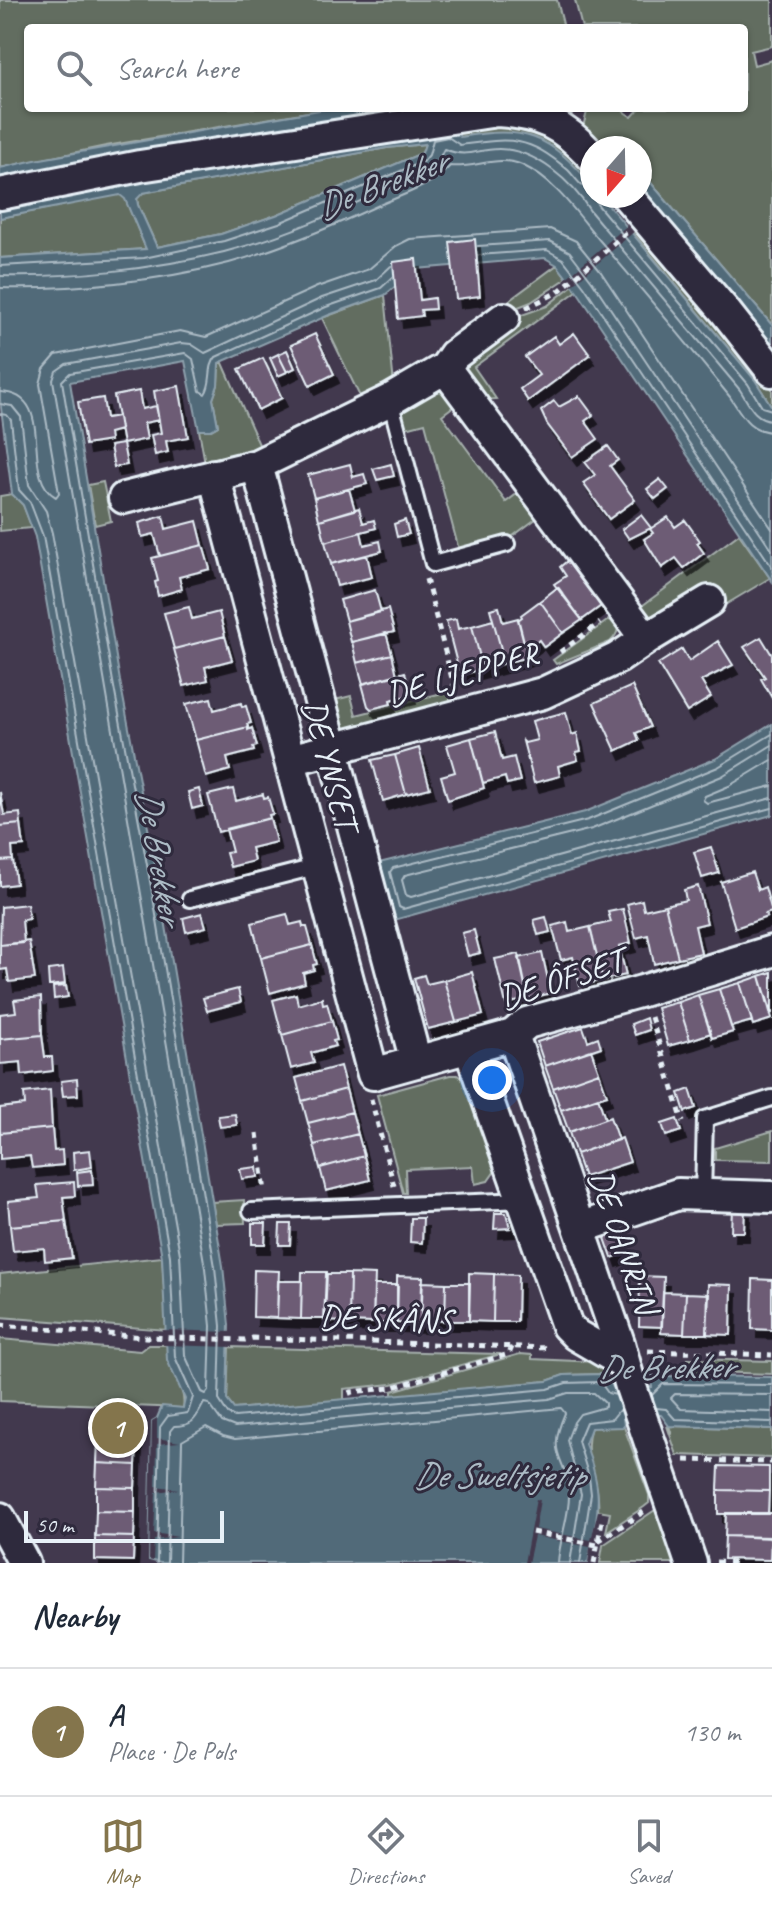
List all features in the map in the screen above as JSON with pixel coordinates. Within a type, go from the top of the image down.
[{"type":"street","points":[[0,194],[155,164],[491,112]]},
{"type":"street","points":[[520,112],[552,122],[580,146]]},
{"type":"street","points":[[631,210],[724,310],[772,371]]},
{"type":"street","points":[[124,498],[257,465],[390,400],[445,368],[454,355],[504,318]]},
{"type":"street","points":[[445,368],[646,639]]},
{"type":"street","name":"DE YNSET","points":[[257,465],[416,1062]]},
{"type":"street","name":"DE YNSET","points":[[214,475],[373,1074]]},
{"type":"street","name":"DE LJEPPER","points":[[290,760],[543,693],[618,658],[709,601]]},
{"type":"street","name":"DE ÔFSET","points":[[373,1074],[513,1035],[527,1023],[772,951]]},
{"type":"street","name":"DE OANRIN","points":[[513,1035],[580,1228],[620,1362],[691,1563]]},
{"type":"street","points":[[469,1047],[567,1326],[620,1362]]},
{"type":"street","points":[[580,1228],[678,1194],[772,1197]]},
{"type":"street","points":[[0,1518],[24,1563]]},
{"type":"lane","points":[[390,400],[433,564],[507,544]]},
{"type":"lane","points":[[190,899],[319,866]]},
{"type":"lane","points":[[703,1195],[705,1119],[772,1098]]},
{"type":"lane","points":[[251,1211],[523,1200]]},
{"type":"path","points":[[558,292],[631,210]]},
{"type":"path","points":[[433,564],[422,567],[461,714]]},
{"type":"path","points":[[642,991],[685,1126],[705,1119]]},
{"type":"path","points":[[373,1074],[366,1081],[399,1205]]},
{"type":"path","points":[[257,1133],[268,1211]]},
{"type":"path","name":"DE SKÂNS","points":[[0,1325],[153,1337],[512,1347],[620,1362],[772,1355]]},
{"type":"path","points":[[352,1395],[351,1392],[384,1390],[509,1354],[512,1347]]},
{"type":"path","points":[[656,1459],[772,1462]]},
{"type":"path","points":[[594,1563],[603,1516]]},
{"type":"path","points":[[532,1532],[598,1543]]},
{"type":"path","points":[[598,1543],[605,1536]]},
{"type":"path","points":[[715,1562],[739,1563]]},
{"type":"green space","points":[[0,0],[557,0],[563,24],[24,24],[24,112],[307,112],[106,146],[0,168]]},
{"type":"green space","points":[[575,0],[772,0],[772,46],[751,51],[754,65],[772,60],[772,325],[652,184],[652,136],[580,136],[580,139],[538,112],[565,112],[583,127],[587,112],[624,112],[632,117],[636,112],[748,112],[748,24],[581,24]]},
{"type":"green space","points":[[519,118],[580,156],[580,172],[549,146],[534,139],[501,133],[89,180]]},
{"type":"green space","points":[[425,144],[422,153],[276,215],[221,234],[157,247],[138,205],[137,198],[142,193],[387,148]]},
{"type":"green space","points":[[120,194],[125,198],[146,249],[0,258],[0,218]]},
{"type":"green space","points":[[639,227],[772,380],[772,407],[755,380],[633,233]]},
{"type":"green space","points":[[557,265],[567,278],[531,302],[508,311],[503,305]]},
{"type":"green space","points":[[573,285],[577,291],[474,367],[496,399],[485,400],[461,369],[513,318],[547,306]]},
{"type":"green space","points":[[385,295],[394,385],[362,401],[322,318]]},
{"type":"green space","points":[[219,363],[223,363],[261,449],[205,463],[199,430],[211,430],[218,426],[213,399],[218,385]]},
{"type":"green space","points":[[440,391],[446,392],[458,403],[442,415],[506,502],[522,490],[541,515],[513,536],[459,550],[425,423],[406,428],[401,407]]},
{"type":"green space","points":[[103,482],[111,521],[95,525],[88,485]]},
{"type":"green space","points":[[12,494],[23,505],[32,528],[0,531],[0,496]]},
{"type":"green space","points":[[739,534],[770,578],[725,605],[712,584],[650,619],[639,608]]},
{"type":"green space","points":[[614,616],[618,630],[610,642],[556,664],[553,660]]},
{"type":"green space","points":[[450,691],[454,702],[344,731],[335,700],[351,696],[356,715]]},
{"type":"green space","points":[[450,1075],[465,1080],[496,1164],[495,1171],[488,1181],[475,1184],[473,1166],[405,1169],[406,1193],[403,1193],[377,1095]]},
{"type":"green space","points":[[772,1131],[772,1161],[715,1160],[715,1148]]},
{"type":"green space","points":[[244,1200],[245,1223],[216,1224],[212,1202]]},
{"type":"green space","points":[[162,1257],[167,1330],[0,1317],[0,1274]]},
{"type":"green space","points":[[0,1339],[140,1351],[148,1345],[167,1345],[184,1400],[183,1408],[0,1401]]},
{"type":"green space","points":[[229,1347],[501,1354],[392,1384],[344,1389],[344,1400],[234,1409],[227,1400]]},
{"type":"green space","points":[[520,1354],[532,1355],[532,1359],[599,1362],[605,1374],[564,1375],[547,1381],[392,1396],[392,1391]]},
{"type":"green space","points":[[688,1359],[772,1361],[772,1374],[712,1372],[712,1376],[688,1376]]},
{"type":"green space","points":[[667,1426],[672,1435],[669,1426],[772,1429],[772,1458],[677,1455]]},
{"type":"green space","points":[[591,1427],[624,1427],[649,1495],[649,1503],[606,1532],[610,1513],[598,1511],[597,1488],[588,1448]]},
{"type":"green space","points":[[661,1506],[680,1563],[600,1563],[603,1545]]},
{"type":"water","points":[[308,112],[391,112],[0,181],[0,168]]},
{"type":"water","points":[[454,128],[460,137],[502,132],[519,134],[548,145],[577,168],[580,171],[580,208],[611,208],[755,380],[772,407],[772,581],[577,291],[557,265],[545,258],[416,269],[385,295],[329,315],[219,363],[218,385],[213,399],[218,426],[211,430],[199,430],[185,361],[70,382],[223,1266],[229,1325],[227,1400],[234,1409],[547,1381],[564,1375],[605,1374],[613,1387],[652,1387],[651,1376],[772,1377],[772,1429],[669,1426],[661,1415],[623,1416],[624,1427],[591,1428],[585,1444],[595,1477],[598,1503],[588,1563],[160,1563],[149,1560],[152,1421],[157,1418],[162,1406],[183,1408],[185,1399],[167,1360],[162,1257],[35,537],[23,505],[12,494],[0,400],[0,258],[146,249],[125,199],[120,195],[0,218],[0,205],[90,186]],"holes":[[[425,144],[422,153],[276,215],[221,234],[157,247],[137,199],[143,193],[387,148]]]},
{"type":"water","points":[[652,184],[772,325],[772,348],[652,208]]},
{"type":"water","points":[[772,724],[772,815],[394,920],[379,863],[585,812],[715,759]]},
{"type":"pier","points":[[630,223],[636,230],[569,288],[564,280]]},
{"type":"pier","points":[[163,1330],[233,1332],[233,1347],[163,1345]]},
{"type":"pier","points":[[157,1418],[157,1438],[180,1442],[157,1444],[156,1486],[179,1489],[156,1492],[154,1533],[178,1537],[154,1540],[153,1561],[149,1560],[152,1421]]},
{"type":"pier","points":[[536,1499],[540,1500],[535,1529],[591,1540],[598,1511],[602,1511],[592,1563],[588,1563],[590,1547],[534,1536],[528,1563],[524,1563]]},
{"type":"building","points":[[475,239],[480,296],[456,299],[450,242]]},
{"type":"building","points":[[416,259],[420,300],[434,298],[435,309],[421,310],[422,316],[398,319],[393,262]]},
{"type":"building","points":[[574,333],[590,355],[528,401],[520,389],[539,375],[525,357],[554,336],[559,344]]},
{"type":"building","points":[[315,334],[334,374],[310,386],[291,345]]},
{"type":"building","points":[[287,350],[295,368],[287,372],[278,354]]},
{"type":"building","points":[[278,354],[287,372],[278,376],[270,358]]},
{"type":"building","points":[[263,358],[282,398],[258,410],[239,369]]},
{"type":"building","points":[[179,386],[188,437],[166,441],[168,452],[155,455],[151,435],[161,433],[154,391]]},
{"type":"building","points":[[139,391],[142,409],[156,406],[159,420],[144,423],[147,439],[123,444],[114,396]]},
{"type":"building","points":[[579,396],[593,415],[585,421],[598,439],[572,457],[541,411],[554,401],[559,407]]},
{"type":"building","points":[[103,398],[106,418],[118,416],[120,430],[109,433],[110,441],[85,445],[78,402]]},
{"type":"building","points":[[123,444],[127,465],[114,467],[110,446]]},
{"type":"building","points":[[608,446],[618,460],[610,466],[635,500],[609,519],[583,483],[595,475],[585,462]]},
{"type":"building","points":[[350,464],[353,477],[364,474],[367,484],[314,498],[308,475]]},
{"type":"building","points":[[391,464],[394,476],[377,480],[373,469]]},
{"type":"building","points":[[660,479],[668,489],[655,499],[647,489]]},
{"type":"building","points":[[349,489],[355,510],[319,520],[314,498]]},
{"type":"building","points":[[359,508],[363,523],[374,520],[376,528],[325,542],[320,520]]},
{"type":"building","points":[[641,515],[651,528],[629,539],[622,529]]},
{"type":"building","points":[[163,516],[166,529],[197,521],[203,545],[160,556],[154,534],[142,537],[139,523]]},
{"type":"building","points":[[668,517],[675,527],[685,520],[700,541],[697,543],[704,553],[684,568],[676,558],[662,568],[644,539],[653,533],[650,529]]},
{"type":"building","points":[[405,520],[409,534],[397,537],[394,524]]},
{"type":"building","points":[[361,532],[364,545],[380,541],[382,551],[331,564],[325,542]]},
{"type":"building","points":[[203,545],[210,569],[179,577],[182,589],[158,596],[152,558]]},
{"type":"building","points":[[367,555],[372,577],[337,586],[331,564]]},
{"type":"building","points":[[567,561],[601,606],[582,620],[554,584],[566,576],[560,567]]},
{"type":"building","points":[[558,587],[582,620],[563,633],[540,601]]},
{"type":"building","points":[[375,590],[381,612],[346,621],[340,600]]},
{"type":"building","points":[[540,601],[563,633],[544,647],[539,640],[526,650],[518,620]]},
{"type":"building","points":[[189,607],[192,619],[219,612],[225,636],[174,649],[164,613]]},
{"type":"building","points":[[499,607],[503,622],[518,618],[528,657],[505,663],[490,609]]},
{"type":"building","points":[[388,609],[394,632],[351,642],[346,621]]},
{"type":"building","points":[[456,619],[458,629],[472,626],[483,669],[460,675],[446,621]]},
{"type":"building","points":[[493,620],[505,663],[483,669],[472,626]]},
{"type":"building","points":[[386,633],[392,654],[357,663],[352,642]]},
{"type":"building","points":[[225,636],[232,660],[205,667],[208,680],[184,686],[174,649]]},
{"type":"building","points":[[761,637],[772,655],[772,698],[761,679],[765,677],[744,647]]},
{"type":"building","points":[[718,641],[733,665],[701,681],[711,697],[687,712],[658,664],[682,649],[689,661]]},
{"type":"building","points":[[392,654],[397,675],[363,684],[357,663]]},
{"type":"building","points":[[405,672],[411,695],[390,700],[391,704],[371,709],[368,706],[362,684]]},
{"type":"building","points":[[632,686],[650,727],[636,733],[639,740],[616,751],[594,703]]},
{"type":"building","points":[[211,698],[214,710],[241,703],[242,707],[246,706],[251,723],[247,724],[248,727],[196,740],[186,704]]},
{"type":"building","points":[[566,712],[572,735],[577,733],[581,751],[576,752],[578,760],[558,766],[560,776],[534,783],[523,741],[537,740],[532,721]]},
{"type":"building","points":[[248,727],[248,730],[252,728],[257,746],[253,747],[254,751],[227,758],[230,770],[206,777],[196,740]]},
{"type":"building","points":[[495,732],[502,760],[514,757],[520,781],[507,784],[505,777],[483,783],[471,738]]},
{"type":"building","points":[[471,738],[484,788],[448,800],[441,776],[455,772],[447,745]]},
{"type":"building","points":[[419,748],[430,788],[406,794],[395,755]]},
{"type":"building","points":[[395,755],[406,794],[383,801],[372,760]]},
{"type":"building","points":[[199,789],[203,806],[192,809],[188,792]]},
{"type":"building","points":[[233,789],[236,801],[263,794],[264,798],[268,797],[273,814],[269,815],[270,818],[218,832],[208,795]]},
{"type":"building","points":[[0,792],[4,815],[20,813],[21,824],[0,826]]},
{"type":"building","points":[[270,818],[276,842],[251,848],[254,861],[230,867],[226,853],[232,852],[226,829]]},
{"type":"building","points":[[21,824],[24,846],[12,847],[13,860],[0,861],[0,826]]},
{"type":"building","points":[[711,847],[719,873],[702,878],[694,852]]},
{"type":"building","points":[[13,860],[16,884],[0,886],[0,861]]},
{"type":"building","points":[[752,872],[758,890],[765,887],[772,912],[765,914],[767,917],[735,928],[721,882]]},
{"type":"building","points":[[698,886],[707,923],[695,926],[701,953],[678,958],[665,905],[686,900],[684,890]]},
{"type":"building","points":[[642,900],[644,910],[665,905],[678,958],[654,964],[648,935],[636,938],[627,904]]},
{"type":"building","points":[[27,904],[29,919],[22,920],[24,943],[0,945],[1,907]]},
{"type":"building","points":[[623,909],[631,943],[619,946],[626,975],[603,980],[590,927],[611,922],[608,912]]},
{"type":"building","points":[[202,913],[206,927],[186,932],[183,918]]},
{"type":"building","points":[[287,914],[290,925],[302,922],[303,927],[307,927],[312,945],[261,958],[252,923]]},
{"type":"building","points":[[546,917],[550,932],[538,935],[534,920]]},
{"type":"building","points":[[567,922],[569,932],[590,927],[603,980],[580,986],[573,957],[561,960],[552,926]]},
{"type":"building","points":[[474,930],[480,953],[468,956],[462,933]]},
{"type":"building","points":[[29,941],[35,979],[9,982],[7,969],[0,970],[0,945]]},
{"type":"building","points":[[312,945],[317,964],[313,965],[314,970],[303,973],[305,983],[270,993],[261,958]]},
{"type":"building","points":[[542,953],[551,993],[528,999],[519,958]]},
{"type":"building","points":[[519,954],[528,999],[506,1004],[495,959]]},
{"type":"building","points":[[63,968],[65,984],[49,986],[48,970]]},
{"type":"building","points":[[472,972],[483,1015],[456,1022],[444,980]]},
{"type":"building","points":[[772,972],[772,1014],[760,976]]},
{"type":"building","points":[[424,975],[427,984],[444,980],[456,1022],[428,1029],[414,978]]},
{"type":"building","points":[[760,976],[772,1019],[753,1025],[740,983]]},
{"type":"building","points":[[740,983],[752,1021],[731,1027],[719,989]]},
{"type":"building","points":[[66,986],[68,997],[54,999],[53,987]]},
{"type":"building","points":[[238,989],[241,1002],[207,1011],[203,998]]},
{"type":"building","points":[[719,989],[733,1032],[712,1038],[698,995]]},
{"type":"building","points":[[296,994],[298,1005],[322,998],[323,1004],[327,1003],[332,1021],[282,1035],[273,1000]]},
{"type":"building","points":[[698,995],[711,1033],[690,1040],[678,1002]]},
{"type":"building","points":[[41,997],[42,1035],[0,1039],[0,1014],[16,1012],[14,1000]]},
{"type":"building","points":[[678,1002],[690,1040],[668,1046],[657,1008]]},
{"type":"building","points":[[646,1018],[649,1030],[635,1035],[631,1024]]},
{"type":"building","points":[[332,1021],[337,1040],[333,1041],[335,1046],[311,1053],[314,1063],[291,1069],[282,1035]]},
{"type":"building","points":[[583,1027],[588,1041],[598,1037],[601,1047],[545,1066],[537,1042]]},
{"type":"building","points":[[42,1035],[45,1057],[52,1057],[53,1071],[22,1075],[21,1062],[0,1064],[0,1039]]},
{"type":"building","points":[[591,1050],[599,1072],[553,1088],[545,1066]]},
{"type":"building","points":[[340,1066],[346,1089],[302,1101],[296,1078]]},
{"type":"building","points":[[599,1072],[607,1095],[561,1110],[553,1088]]},
{"type":"building","points":[[77,1079],[78,1095],[63,1096],[61,1081]]},
{"type":"building","points":[[346,1089],[352,1112],[308,1123],[302,1101]]},
{"type":"building","points":[[690,1089],[696,1108],[685,1112],[679,1093]]},
{"type":"building","points":[[50,1090],[52,1128],[0,1133],[0,1108],[25,1105],[24,1093]]},
{"type":"building","points":[[598,1097],[605,1119],[569,1132],[561,1110]]},
{"type":"building","points":[[352,1112],[358,1134],[314,1145],[308,1123]]},
{"type":"building","points":[[235,1114],[237,1125],[220,1127],[218,1116]]},
{"type":"building","points":[[610,1117],[618,1140],[576,1154],[569,1132]]},
{"type":"building","points":[[677,1119],[681,1131],[666,1136],[662,1124]]},
{"type":"building","points":[[52,1128],[54,1151],[62,1150],[63,1165],[32,1168],[30,1156],[0,1159],[0,1133]]},
{"type":"building","points":[[358,1134],[364,1156],[320,1168],[314,1145]]},
{"type":"building","points":[[622,1138],[630,1162],[584,1177],[576,1154]]},
{"type":"building","points":[[90,1150],[92,1167],[74,1170],[73,1152]]},
{"type":"building","points":[[364,1156],[370,1180],[326,1191],[320,1168]]},
{"type":"building","points":[[257,1167],[258,1177],[242,1179],[240,1169]]},
{"type":"building","points":[[92,1170],[93,1185],[78,1186],[77,1172]]},
{"type":"building","points":[[74,1182],[75,1196],[63,1197],[66,1221],[10,1226],[8,1201],[39,1198],[37,1185]]},
{"type":"building","points":[[732,1208],[745,1208],[744,1232],[731,1232]]},
{"type":"building","points":[[495,1213],[506,1213],[510,1228],[494,1229]]},
{"type":"building","points":[[411,1218],[423,1218],[422,1243],[410,1242]]},
{"type":"building","points":[[66,1221],[72,1258],[45,1261],[44,1248],[13,1251],[10,1226]]},
{"type":"building","points":[[252,1223],[266,1223],[265,1244],[252,1244]]},
{"type":"building","points":[[280,1224],[291,1224],[290,1245],[279,1245]]},
{"type":"building","points":[[618,1233],[625,1253],[612,1258],[605,1238]]},
{"type":"building","points":[[254,1270],[279,1271],[277,1318],[253,1317]]},
{"type":"building","points":[[302,1272],[327,1272],[325,1319],[301,1319]]},
{"type":"building","points":[[469,1273],[494,1274],[493,1322],[469,1321]]},
{"type":"building","points":[[326,1274],[350,1274],[349,1322],[324,1321]]},
{"type":"building","points":[[350,1274],[375,1275],[373,1323],[349,1322]]},
{"type":"building","points":[[494,1274],[518,1275],[517,1322],[493,1322]]},
{"type":"building","points":[[397,1276],[423,1277],[421,1324],[397,1323]]},
{"type":"building","points":[[640,1276],[664,1277],[662,1327],[639,1326]]},
{"type":"building","points":[[753,1279],[772,1280],[772,1330],[752,1329]]},
{"type":"building","points":[[278,1281],[302,1281],[301,1319],[277,1318]]},
{"type":"building","points":[[422,1282],[446,1283],[445,1321],[421,1320]]},
{"type":"building","points":[[446,1283],[470,1283],[469,1321],[445,1321]]},
{"type":"building","points":[[708,1284],[732,1285],[731,1335],[707,1334]]},
{"type":"building","points":[[374,1285],[398,1285],[397,1323],[373,1323]]},
{"type":"building","points":[[663,1292],[686,1293],[684,1334],[661,1333]]},
{"type":"building","points":[[686,1293],[709,1294],[707,1334],[684,1334]]},
{"type":"building","points":[[99,1415],[138,1416],[137,1440],[98,1439]]},
{"type":"building","points":[[98,1439],[137,1440],[136,1465],[97,1463]]},
{"type":"building","points":[[97,1463],[136,1465],[135,1488],[96,1487]]},
{"type":"building","points":[[719,1466],[769,1467],[769,1491],[718,1490]]},
{"type":"building","points":[[96,1487],[135,1488],[135,1512],[96,1511]]},
{"type":"building","points":[[718,1490],[769,1491],[768,1514],[718,1514]]},
{"type":"building","points":[[96,1511],[135,1512],[134,1537],[95,1536]]},
{"type":"building","points":[[726,1513],[772,1513],[772,1538],[725,1536]]},
{"type":"building","points":[[95,1536],[134,1537],[133,1561],[95,1560]]},
{"type":"building","points":[[725,1536],[771,1537],[770,1560],[724,1559]]},
{"type":"place","name":"A","points":[[118,1428]]},
{"type":"water label","name":"De Brekker","points":[[381,183]]},
{"type":"water label","name":"De Brekker","points":[[161,856]]},
{"type":"water label","name":"De Brekker","points":[[665,1366]]},
{"type":"water label","name":"De Sweltsjetip","points":[[499,1474]]}]
